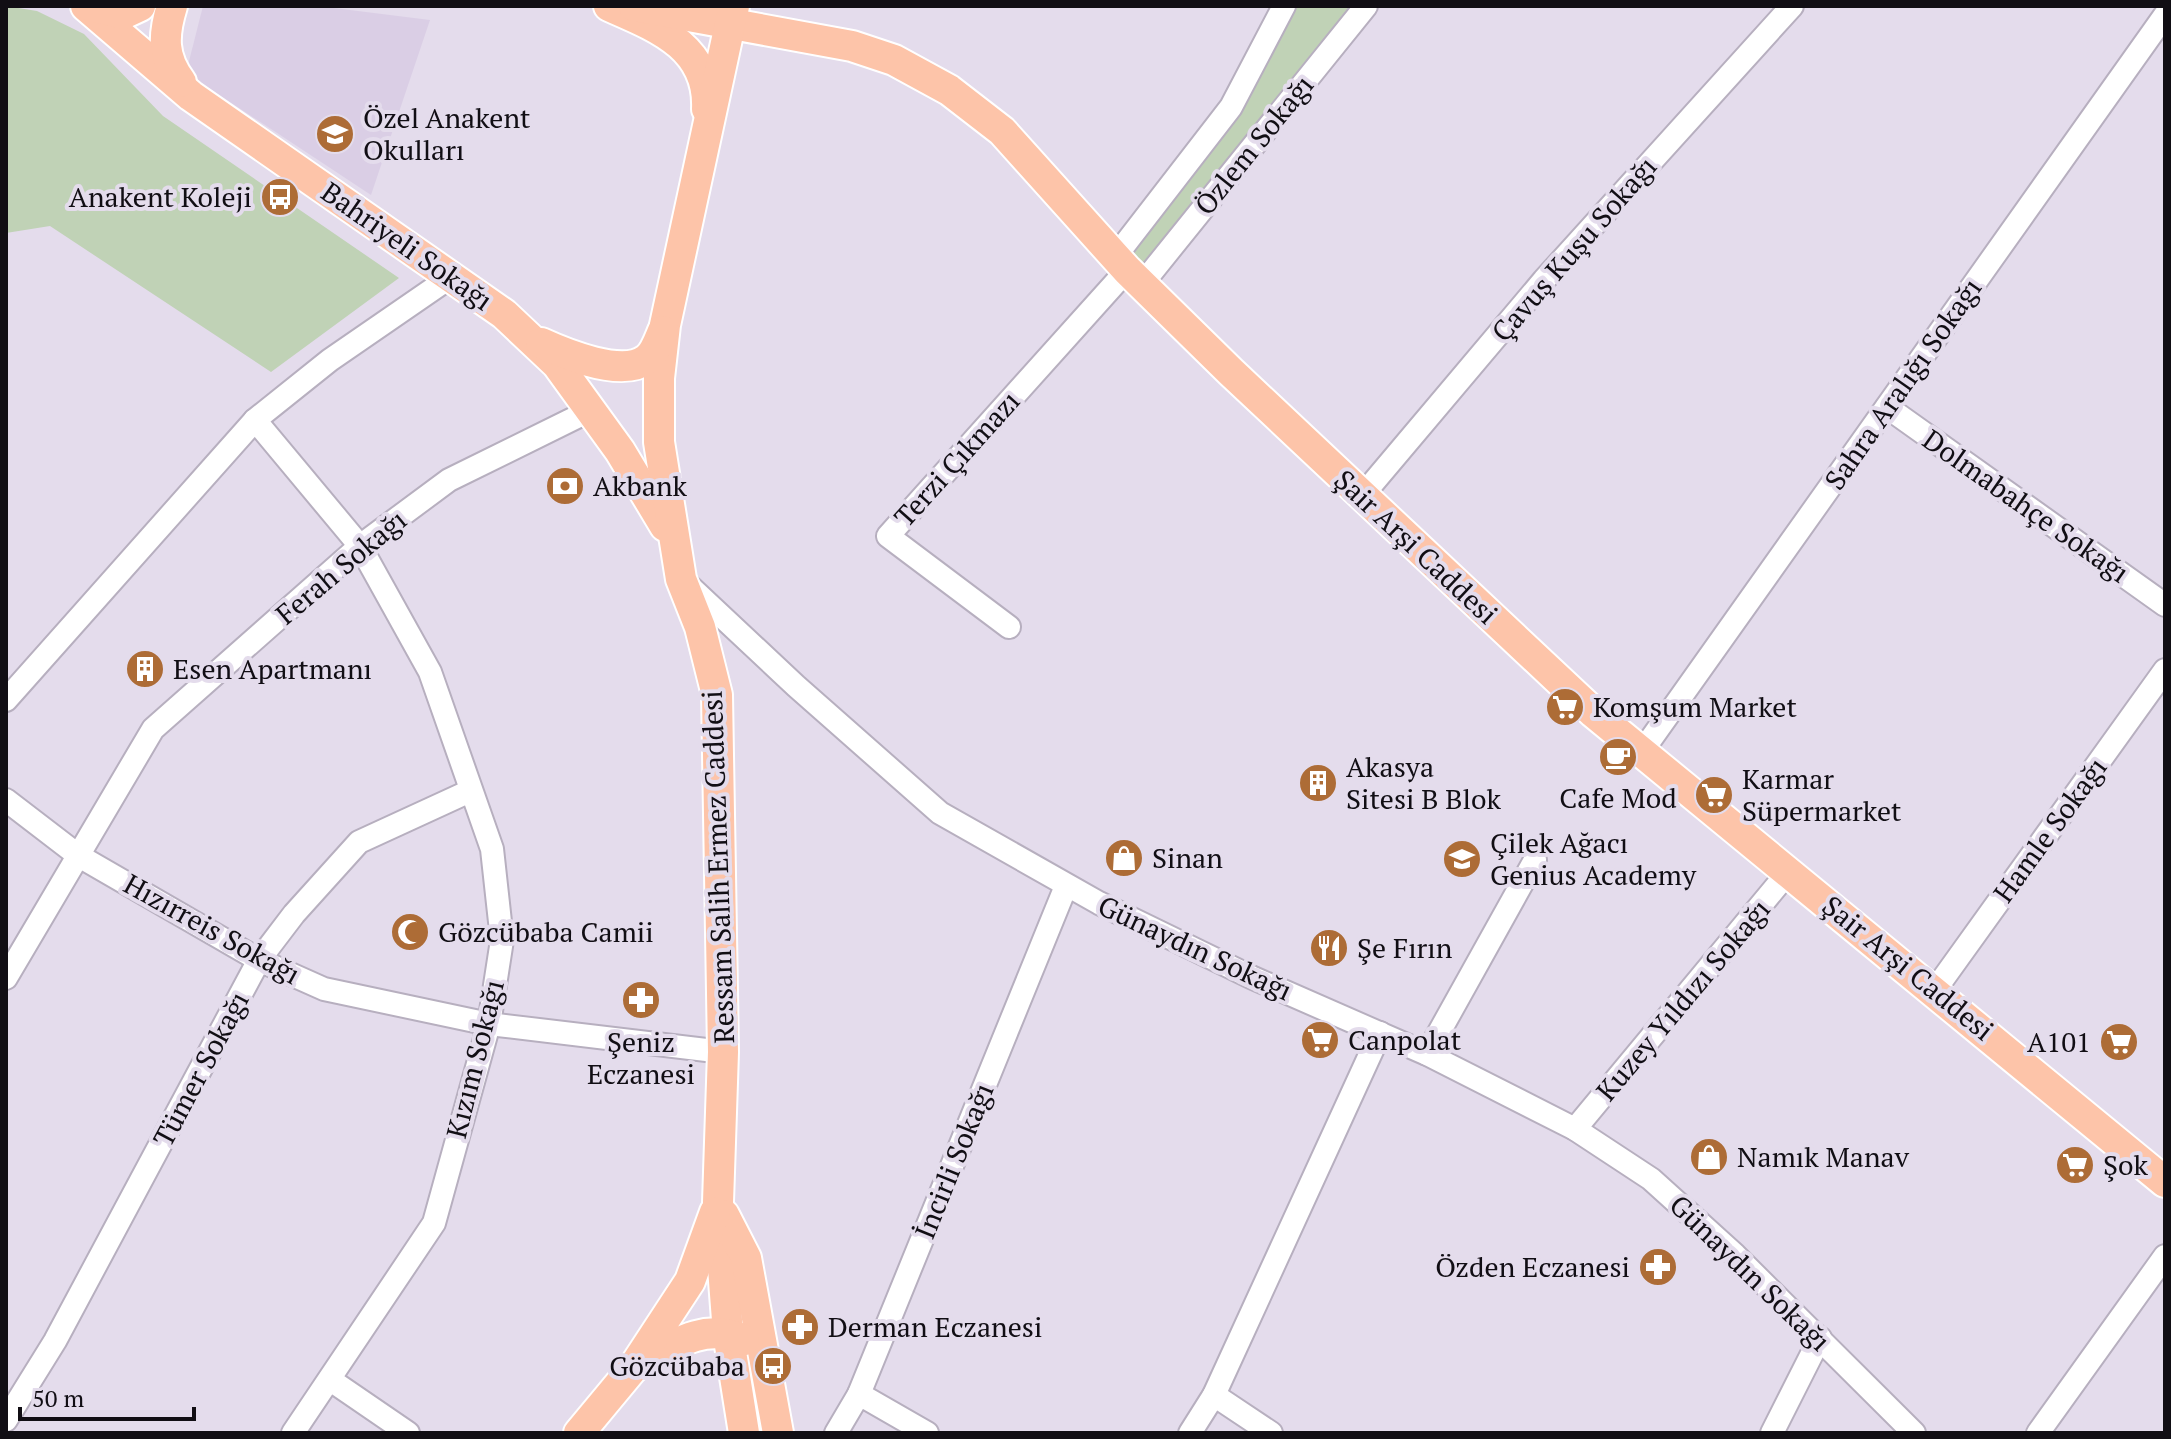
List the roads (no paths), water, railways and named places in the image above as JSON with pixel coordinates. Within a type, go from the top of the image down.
[{"type":"main road","points":[[88,6],[123,14],[140,6]]},
{"type":"main road","name":"Bahriyeli Sokağı","points":[[88,6],[191,96],[504,314],[557,364],[620,451],[673,538]]},
{"type":"main road","points":[[172,6],[164,34],[169,66],[191,96]]},
{"type":"main road","points":[[609,6],[673,36],[699,68],[707,96],[703,159]]},
{"type":"main road","name":"Şair Arşi Caddesi","points":[[634,6],[733,15],[852,46],[894,60],[949,90],[1002,131],[1128,270],[1361,497],[1641,753],[1790,870],[2165,1182]]},
{"type":"main road","points":[[531,339],[586,360],[615,366],[635,365],[648,359],[665,325],[733,15]]},
{"type":"main road","name":"Ressam Salih Ermez Caddesi","points":[[665,325],[659,378],[659,442],[681,579],[700,627],[717,695],[723,1052],[718,1202],[728,1333],[744,1433]]},
{"type":"main road","points":[[579,1433],[633,1368],[690,1281],[718,1202]]},
{"type":"main road","name":"Ressam Salih Ermez Caddesi","points":[[718,1202],[746,1258],[778,1433]]},
{"type":"main road","points":[[633,1368],[701,1332],[728,1333],[762,1349]]},
{"type":"street","name":"Özlem Sokağı","points":[[1128,270],[1231,107],[1284,6]]},
{"type":"street","name":"Özlem Sokağı","points":[[1128,270],[1366,6]]},
{"type":"street","name":"Çavuş Kuşu Sokağı","points":[[1361,497],[1544,280],[1792,6]]},
{"type":"street","name":"Sahra Aralığı Sokağı","points":[[1641,753],[2165,15]]},
{"type":"street","name":"Terzi Çıkmazı","points":[[1009,627],[888,536],[1128,270]]},
{"type":"street","points":[[6,700],[255,420],[330,360],[452,276]]},
{"type":"street","name":"Dolmabahçe Sokağı","points":[[1887,407],[2165,605]]},
{"type":"street","name":"Ferah Sokağı","points":[[6,978],[153,729],[360,546],[449,480],[591,410]]},
{"type":"street","name":"Kızım Sokağı","points":[[255,420],[360,546],[430,672],[492,849],[502,940],[489,1024],[434,1223],[332,1381],[293,1433]]},
{"type":"street","name":"Günaydın Sokağı","points":[[681,579],[940,813],[1066,886],[1251,977],[1427,1054],[1575,1129],[1651,1179],[1820,1338],[1914,1433]]},
{"type":"street","name":"Hamle Sokağı","points":[[1935,990],[2165,670]]},
{"type":"street","name":"Tümer Sokağı","points":[[6,1420],[55,1341],[259,960],[294,914],[359,842],[470,791]]},
{"type":"street","name":"Hızırreis Sokağı","points":[[6,800],[79,856],[259,960],[324,989],[489,1024],[723,1052]]},
{"type":"street","points":[[1427,1054],[1535,860]]},
{"type":"street","name":"Kuzey Yıldızı Sokağı","points":[[1575,1129],[1790,870]]},
{"type":"street","name":"İncirli Sokağı","points":[[836,1433],[859,1394],[1066,886]]},
{"type":"street","points":[[1190,1433],[1214,1395],[1380,1033]]},
{"type":"street","points":[[2038,1433],[2165,1256]]},
{"type":"street","points":[[1772,1433],[1820,1338]]},
{"type":"street","points":[[332,1381],[408,1433]]},
{"type":"street","points":[[859,1394],[927,1433]]},
{"type":"street","points":[[1214,1395],[1271,1433]]},
{"type":"place","name":"Özel Anakent Okulları","points":[[335,134]]},
{"type":"place","name":"Anakent Koleji","points":[[280,197]]},
{"type":"place","name":"Akbank","points":[[565,486]]},
{"type":"place","name":"Esen Apartmanı","points":[[145,669]]},
{"type":"place","name":"Komşum Market","points":[[1565,707]]},
{"type":"place","name":"Cafe Mod","points":[[1618,757]]},
{"type":"place","name":"Akasya Sitesi B Blok","points":[[1318,783]]},
{"type":"place","name":"Karmar Süpermarket","points":[[1714,795]]},
{"type":"place","name":"Sinan","points":[[1124,858]]},
{"type":"place","name":"Çilek Ağacı Genius Academy","points":[[1462,859]]},
{"type":"place","name":"Gözcübaba Camii","points":[[410,932]]},
{"type":"place","name":"Şe Fırın","points":[[1329,948]]},
{"type":"place","name":"Şeniz Eczanesi","points":[[641,1000]]},
{"type":"place","name":"Canpolat","points":[[1320,1040]]},
{"type":"place","name":"A101","points":[[2119,1042]]},
{"type":"place","name":"Namık Manav","points":[[1709,1157]]},
{"type":"place","name":"Şok","points":[[2075,1165]]},
{"type":"place","name":"Özden Eczanesi","points":[[1658,1267]]},
{"type":"place","name":"Derman Eczanesi","points":[[800,1327]]},
{"type":"place","name":"Gözcübaba","points":[[773,1366]]}]
